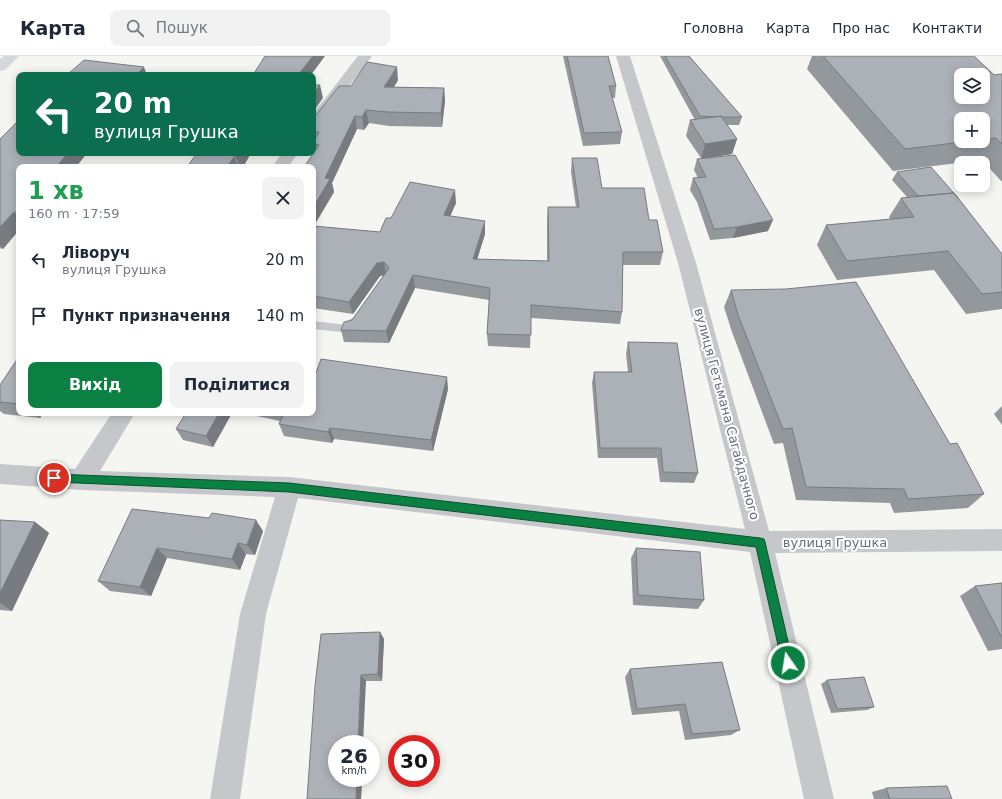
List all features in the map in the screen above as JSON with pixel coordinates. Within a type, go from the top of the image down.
[{"type":"main road","points":[[0,67],[12,56]]},
{"type":"street","points":[[316,120],[365,56]]},
{"type":"street","name":"вулиця Гетьмана Сагайдачного","points":[[623,56],[687,263],[760,542],[819,799]]},
{"type":"street","points":[[82,480],[122,416]]},
{"type":"street","name":"вулиця Грушка","points":[[0,474],[82,480],[289,487],[760,542],[1002,540]]},
{"type":"street","points":[[225,799],[253,614],[289,487]]},
{"type":"lane","points":[[316,325],[350,329],[359,316]]},
{"type":"building","points":[[265,56],[313,56],[300,72],[255,72]]},
{"type":"building","points":[[567,56],[608,56],[616,86],[609,86],[622,132],[584,133]]},
{"type":"building","points":[[665,56],[689,56],[742,117],[700,116]]},
{"type":"building","points":[[823,56],[974,56],[987,68],[954,68],[954,104],[990,104],[990,71],[994,75],[1002,74],[1002,144],[996,138],[990,139],[990,112],[954,112],[954,143],[905,149]]},
{"type":"building","points":[[84,60],[144,67],[139,72],[70,72]]},
{"type":"building","points":[[367,62],[397,67],[384,87],[444,88],[441,113],[366,110],[362,117],[355,116],[325,178],[330,179],[316,203],[316,164],[306,164],[312,156],[316,156],[316,149],[319,145],[316,144],[316,138],[319,132],[316,132],[316,115],[339,86],[351,86]]},
{"type":"building","points":[[316,85],[320,85],[316,90]]},
{"type":"building","points":[[721,116],[737,139],[705,144],[690,120]]},
{"type":"building","points":[[16,123],[16,156],[65,156],[59,164],[16,164],[16,213],[14,212],[0,227],[0,139]]},
{"type":"building","points":[[735,155],[773,220],[737,227],[714,229],[700,191],[693,178],[706,177],[697,159]]},
{"type":"building","points":[[195,156],[236,156],[229,164],[189,164]]},
{"type":"building","points":[[572,158],[597,158],[602,188],[644,188],[649,220],[657,220],[663,252],[623,252],[622,312],[531,305],[531,335],[487,334],[490,288],[413,275],[386,331],[341,330],[344,322],[352,320],[389,268],[384,262],[377,263],[349,302],[316,296],[316,226],[380,232],[386,218],[391,218],[410,182],[455,190],[444,215],[485,221],[473,259],[549,261],[548,207],[579,207]]},
{"type":"building","points":[[931,167],[954,193],[918,196],[897,172]]},
{"type":"building","points":[[954,193],[1002,254],[1002,292],[982,294],[948,251],[847,261],[826,225],[914,217],[901,198]]},
{"type":"building","points":[[856,282],[950,444],[957,443],[984,494],[908,499],[904,489],[806,487],[792,428],[783,429],[738,315],[731,290],[786,289]]},
{"type":"building","points":[[628,342],[677,343],[698,473],[663,472],[661,448],[600,448],[594,372],[632,372]]},
{"type":"building","points":[[321,359],[447,377],[431,440],[330,428],[328,432],[279,424],[283,416],[316,416],[316,373]]},
{"type":"building","points":[[16,361],[16,404],[0,402],[0,385]]},
{"type":"building","points":[[184,416],[217,416],[206,436],[176,429]]},
{"type":"building","points":[[132,509],[209,518],[212,513],[256,520],[247,545],[238,543],[232,559],[157,548],[140,587],[98,581]]},
{"type":"building","points":[[0,520],[35,522],[0,593]]},
{"type":"building","points":[[636,548],[700,552],[704,600],[638,595]]},
{"type":"building","points":[[1002,583],[1002,638],[975,586]]},
{"type":"building","points":[[380,632],[378,674],[361,675],[358,735],[328,735],[328,787],[357,787],[356,799],[307,799],[315,686],[321,634]]},
{"type":"building","points":[[722,662],[740,730],[692,734],[685,704],[637,709],[630,669]]},
{"type":"building","points":[[864,677],[874,707],[837,709],[827,680]]},
{"type":"building","points":[[947,786],[952,799],[890,799],[886,788]]},
{"type":"route","points":[[54,478],[289,487],[760,542],[788,663]]}]
